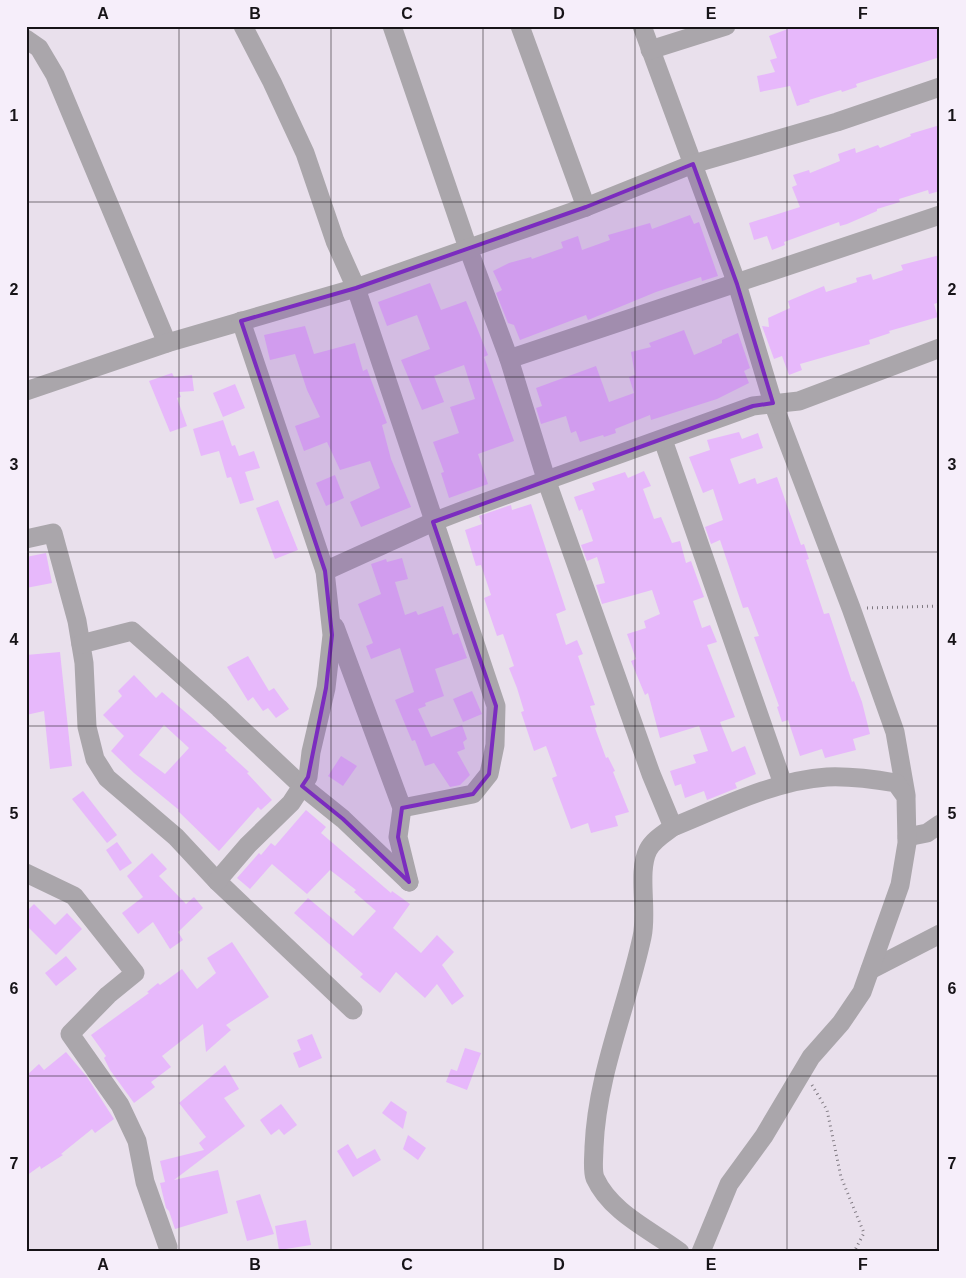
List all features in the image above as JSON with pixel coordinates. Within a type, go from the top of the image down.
[{"type":"street","points":[[242,26],[272,82],[305,153],[335,241],[356,288],[496,706],[495,745],[489,774],[474,794],[402,808]]},
{"type":"street","points":[[392,26],[468,248],[509,359],[547,482],[651,774],[673,827]]},
{"type":"street","points":[[520,26],[586,207]]},
{"type":"street","points":[[642,26],[737,284],[773,403],[851,608],[895,732],[906,797],[907,837],[900,885],[862,992],[841,1023],[811,1057],[764,1136],[728,1184],[701,1252]]},
{"type":"street","points":[[650,50],[726,26]]},
{"type":"street","points":[[26,39],[39,48],[55,75],[167,343]]},
{"type":"street","points":[[26,390],[167,343],[356,288],[586,207],[693,164],[837,122],[940,87]]},
{"type":"street","points":[[509,359],[940,215]]},
{"type":"street","points":[[217,881],[248,845],[291,803],[308,777],[311,752],[326,688],[332,635],[325,571],[241,321]]},
{"type":"street","points":[[325,571],[433,522],[753,406],[799,401],[940,348]]},
{"type":"street","points":[[663,440],[783,784]]},
{"type":"street","points":[[26,538],[53,533],[77,620],[84,663],[87,727],[95,759],[107,778],[176,837],[217,881],[353,1010]]},
{"type":"street","points":[[81,644],[132,631],[219,708],[302,786],[343,819],[408,882],[398,837],[402,808],[330,613]]},
{"type":"street","points":[[680,1252],[632,1220],[614,1204],[595,1177],[594,1157],[599,1101],[609,1056],[643,935],[644,870],[648,850],[659,837],[673,827],[783,784],[826,777],[866,778],[896,783],[906,797]]},
{"type":"street","points":[[907,837],[927,833],[940,824]]},
{"type":"street","points":[[26,873],[74,896],[135,973],[108,995],[70,1034],[120,1105],[137,1141],[145,1182],[168,1247]]},
{"type":"street","points":[[870,970],[940,934]]},
{"type":"path","points":[[851,608],[940,606]]},
{"type":"path","points":[[804,1071],[827,1110],[841,1177],[864,1233],[854,1252]]},
{"type":"highlighted area","points":[[693,164],[737,284],[773,403],[753,406],[433,522],[496,706],[489,774],[473,794],[402,808],[398,837],[409,882],[343,819],[302,786],[308,777],[326,688],[332,635],[325,571],[241,321],[356,288],[586,207]]},
{"type":"building","points":[[796,26],[940,26],[940,57],[856,84],[857,87],[842,92],[841,90],[809,100],[810,102],[797,106],[790,86],[760,92],[757,76],[775,72],[770,60],[777,58],[769,36]]},
{"type":"building","points":[[940,125],[940,191],[929,194],[928,190],[899,199],[900,202],[877,209],[877,211],[847,224],[840,226],[839,222],[784,242],[785,245],[772,250],[767,236],[754,240],[749,223],[800,207],[792,187],[797,185],[793,175],[809,170],[810,173],[840,161],[838,154],[855,148],[856,153],[878,145],[880,148],[911,136],[910,134]]},
{"type":"building","points":[[690,215],[694,224],[699,222],[718,276],[702,281],[701,277],[656,292],[588,320],[586,315],[520,340],[514,325],[508,323],[496,293],[502,290],[493,271],[509,263],[531,257],[532,259],[563,248],[561,242],[578,236],[582,250],[610,240],[608,235],[650,223],[652,229]]},
{"type":"building","points":[[940,255],[940,302],[934,304],[938,317],[889,331],[890,333],[869,340],[870,344],[800,364],[802,370],[789,375],[782,356],[774,359],[762,326],[769,327],[768,318],[790,308],[788,301],[824,286],[826,292],[857,282],[856,278],[871,274],[873,280],[903,270],[901,265]]},
{"type":"building","points":[[430,283],[441,310],[466,301],[488,355],[484,357],[514,441],[478,454],[488,484],[449,498],[441,473],[444,472],[433,442],[459,433],[450,407],[475,399],[464,365],[434,376],[444,402],[422,410],[401,360],[430,349],[417,315],[387,326],[378,302]]},
{"type":"building","points":[[305,326],[314,354],[355,343],[363,371],[367,369],[387,423],[382,425],[391,459],[411,507],[361,527],[350,502],[380,488],[370,461],[340,470],[327,442],[304,451],[295,426],[320,417],[307,390],[295,354],[270,360],[264,335]]},
{"type":"building","points":[[684,330],[694,355],[722,343],[722,340],[738,333],[750,368],[744,371],[749,383],[717,399],[651,420],[650,415],[615,429],[616,433],[580,442],[576,431],[571,433],[566,416],[541,424],[536,408],[542,406],[536,388],[596,366],[609,402],[634,393],[629,377],[635,375],[631,352],[651,347],[649,343]]},
{"type":"building","points":[[172,373],[174,377],[192,375],[194,391],[179,392],[181,397],[177,398],[187,426],[170,432],[149,381]]},
{"type":"building","points":[[235,384],[245,408],[223,417],[213,393]]},
{"type":"building","points":[[223,420],[232,446],[235,445],[239,456],[254,451],[260,468],[245,472],[254,500],[240,504],[231,477],[227,478],[219,451],[201,456],[193,429]]},
{"type":"building","points":[[739,432],[742,439],[758,433],[763,448],[730,459],[739,484],[755,478],[757,484],[777,477],[801,545],[804,544],[809,559],[806,560],[824,614],[829,613],[852,682],[854,681],[862,702],[870,734],[853,739],[856,750],[825,758],[822,749],[800,756],[788,720],[782,722],[777,707],[779,706],[754,637],[759,636],[748,607],[743,608],[720,540],[711,544],[705,527],[723,520],[713,489],[703,493],[689,457],[710,450],[707,440]]},
{"type":"building","points":[[644,471],[651,486],[643,489],[654,519],[661,517],[672,543],[680,541],[686,563],[691,561],[704,597],[693,601],[702,628],[710,625],[717,642],[707,645],[735,717],[720,722],[732,752],[745,746],[756,774],[735,783],[737,788],[707,800],[704,791],[685,798],[681,784],[675,786],[670,771],[696,763],[693,755],[708,751],[699,726],[660,738],[648,693],[645,695],[631,661],[636,659],[627,634],[646,628],[644,621],[660,614],[652,590],[602,604],[596,585],[605,583],[597,557],[587,561],[581,545],[593,541],[582,509],[579,511],[574,497],[595,490],[592,483],[625,472],[628,478]]},
{"type":"building","points":[[335,475],[344,498],[326,506],[316,483]]},
{"type":"building","points":[[278,500],[298,550],[275,559],[256,508]]},
{"type":"building","points":[[531,504],[566,610],[556,614],[566,645],[577,640],[583,654],[578,656],[595,705],[590,706],[597,727],[595,728],[606,758],[608,757],[615,771],[613,772],[629,812],[615,816],[618,826],[591,833],[588,823],[571,829],[552,778],[557,776],[546,746],[534,751],[521,712],[524,711],[509,668],[514,666],[503,634],[497,636],[484,598],[491,595],[481,565],[476,566],[465,530],[482,524],[479,516],[511,505],[512,510]]},
{"type":"building","points":[[46,553],[52,583],[26,588],[26,557]]},
{"type":"building","points":[[402,558],[408,579],[395,582],[405,615],[416,611],[418,615],[443,606],[453,635],[458,633],[467,658],[435,669],[444,696],[425,703],[426,706],[418,709],[431,737],[462,725],[467,739],[463,742],[465,749],[457,752],[470,775],[460,785],[450,787],[434,763],[425,766],[415,740],[412,741],[395,700],[414,692],[400,648],[371,659],[366,646],[373,643],[358,604],[381,594],[371,564],[386,559],[387,562]]},
{"type":"building","points":[[60,652],[72,766],[50,769],[44,711],[26,715],[26,655]]},
{"type":"building","points":[[248,656],[269,691],[274,688],[289,709],[276,718],[268,708],[263,711],[253,697],[248,701],[227,667]]},
{"type":"building","points":[[134,675],[156,698],[162,692],[227,748],[225,750],[249,772],[247,773],[272,800],[261,810],[258,807],[219,851],[179,810],[134,773],[111,751],[124,736],[103,715],[122,696],[118,691]],"holes":[[[164,725],[189,748],[165,774],[139,755]]]},
{"type":"building","points":[[472,691],[482,714],[463,722],[453,699]]},
{"type":"building","points":[[341,756],[357,766],[343,786],[328,776]]},
{"type":"building","points":[[83,791],[117,835],[107,843],[72,799]]},
{"type":"building","points":[[306,810],[326,827],[321,833],[391,893],[392,891],[410,904],[393,928],[421,953],[437,935],[454,952],[442,965],[464,996],[452,1005],[437,984],[425,998],[396,972],[380,993],[360,977],[363,974],[294,913],[308,898],[353,936],[376,911],[354,892],[356,890],[330,870],[307,894],[272,864],[250,889],[237,878],[259,853],[261,855],[271,843],[275,846]]},
{"type":"building","points":[[117,842],[132,863],[120,871],[106,850]]},
{"type":"building","points":[[152,853],[167,869],[159,876],[186,904],[194,897],[203,908],[178,932],[183,940],[170,949],[153,922],[138,934],[122,913],[143,897],[127,876]]},
{"type":"building","points":[[34,904],[55,925],[67,913],[82,929],[56,955],[26,925],[26,912]]},
{"type":"building","points":[[232,942],[269,997],[226,1025],[231,1030],[206,1052],[203,1024],[162,1056],[171,1067],[151,1082],[155,1087],[134,1103],[110,1070],[104,1058],[106,1056],[91,1035],[149,993],[147,992],[158,983],[160,985],[182,969],[197,989],[216,973],[207,958]]},
{"type":"building","points":[[66,956],[77,969],[56,986],[45,973]]},
{"type":"building","points":[[312,1034],[322,1058],[299,1068],[293,1053],[301,1050],[297,1040]]},
{"type":"building","points":[[465,1048],[481,1053],[467,1090],[446,1082],[451,1069],[457,1071]]},
{"type":"building","points":[[66,1052],[87,1077],[114,1119],[95,1133],[92,1129],[61,1154],[63,1155],[41,1169],[40,1166],[26,1176],[26,1076],[39,1064],[44,1070]]},
{"type":"building","points":[[225,1065],[239,1089],[224,1098],[245,1126],[174,1180],[218,1170],[228,1213],[175,1229],[169,1211],[166,1208],[160,1183],[165,1182],[160,1161],[204,1150],[199,1143],[206,1137],[179,1103]]},
{"type":"building","points":[[391,1101],[407,1112],[403,1129],[382,1113]]},
{"type":"building","points":[[281,1104],[297,1125],[284,1135],[279,1129],[271,1135],[260,1120]]},
{"type":"building","points":[[408,1135],[426,1148],[418,1160],[403,1149]]},
{"type":"building","points":[[348,1144],[357,1159],[375,1149],[381,1160],[353,1177],[337,1151]]},
{"type":"building","points":[[260,1194],[274,1234],[247,1241],[236,1201]]},
{"type":"building","points":[[306,1220],[311,1245],[279,1250],[275,1226]]}]
